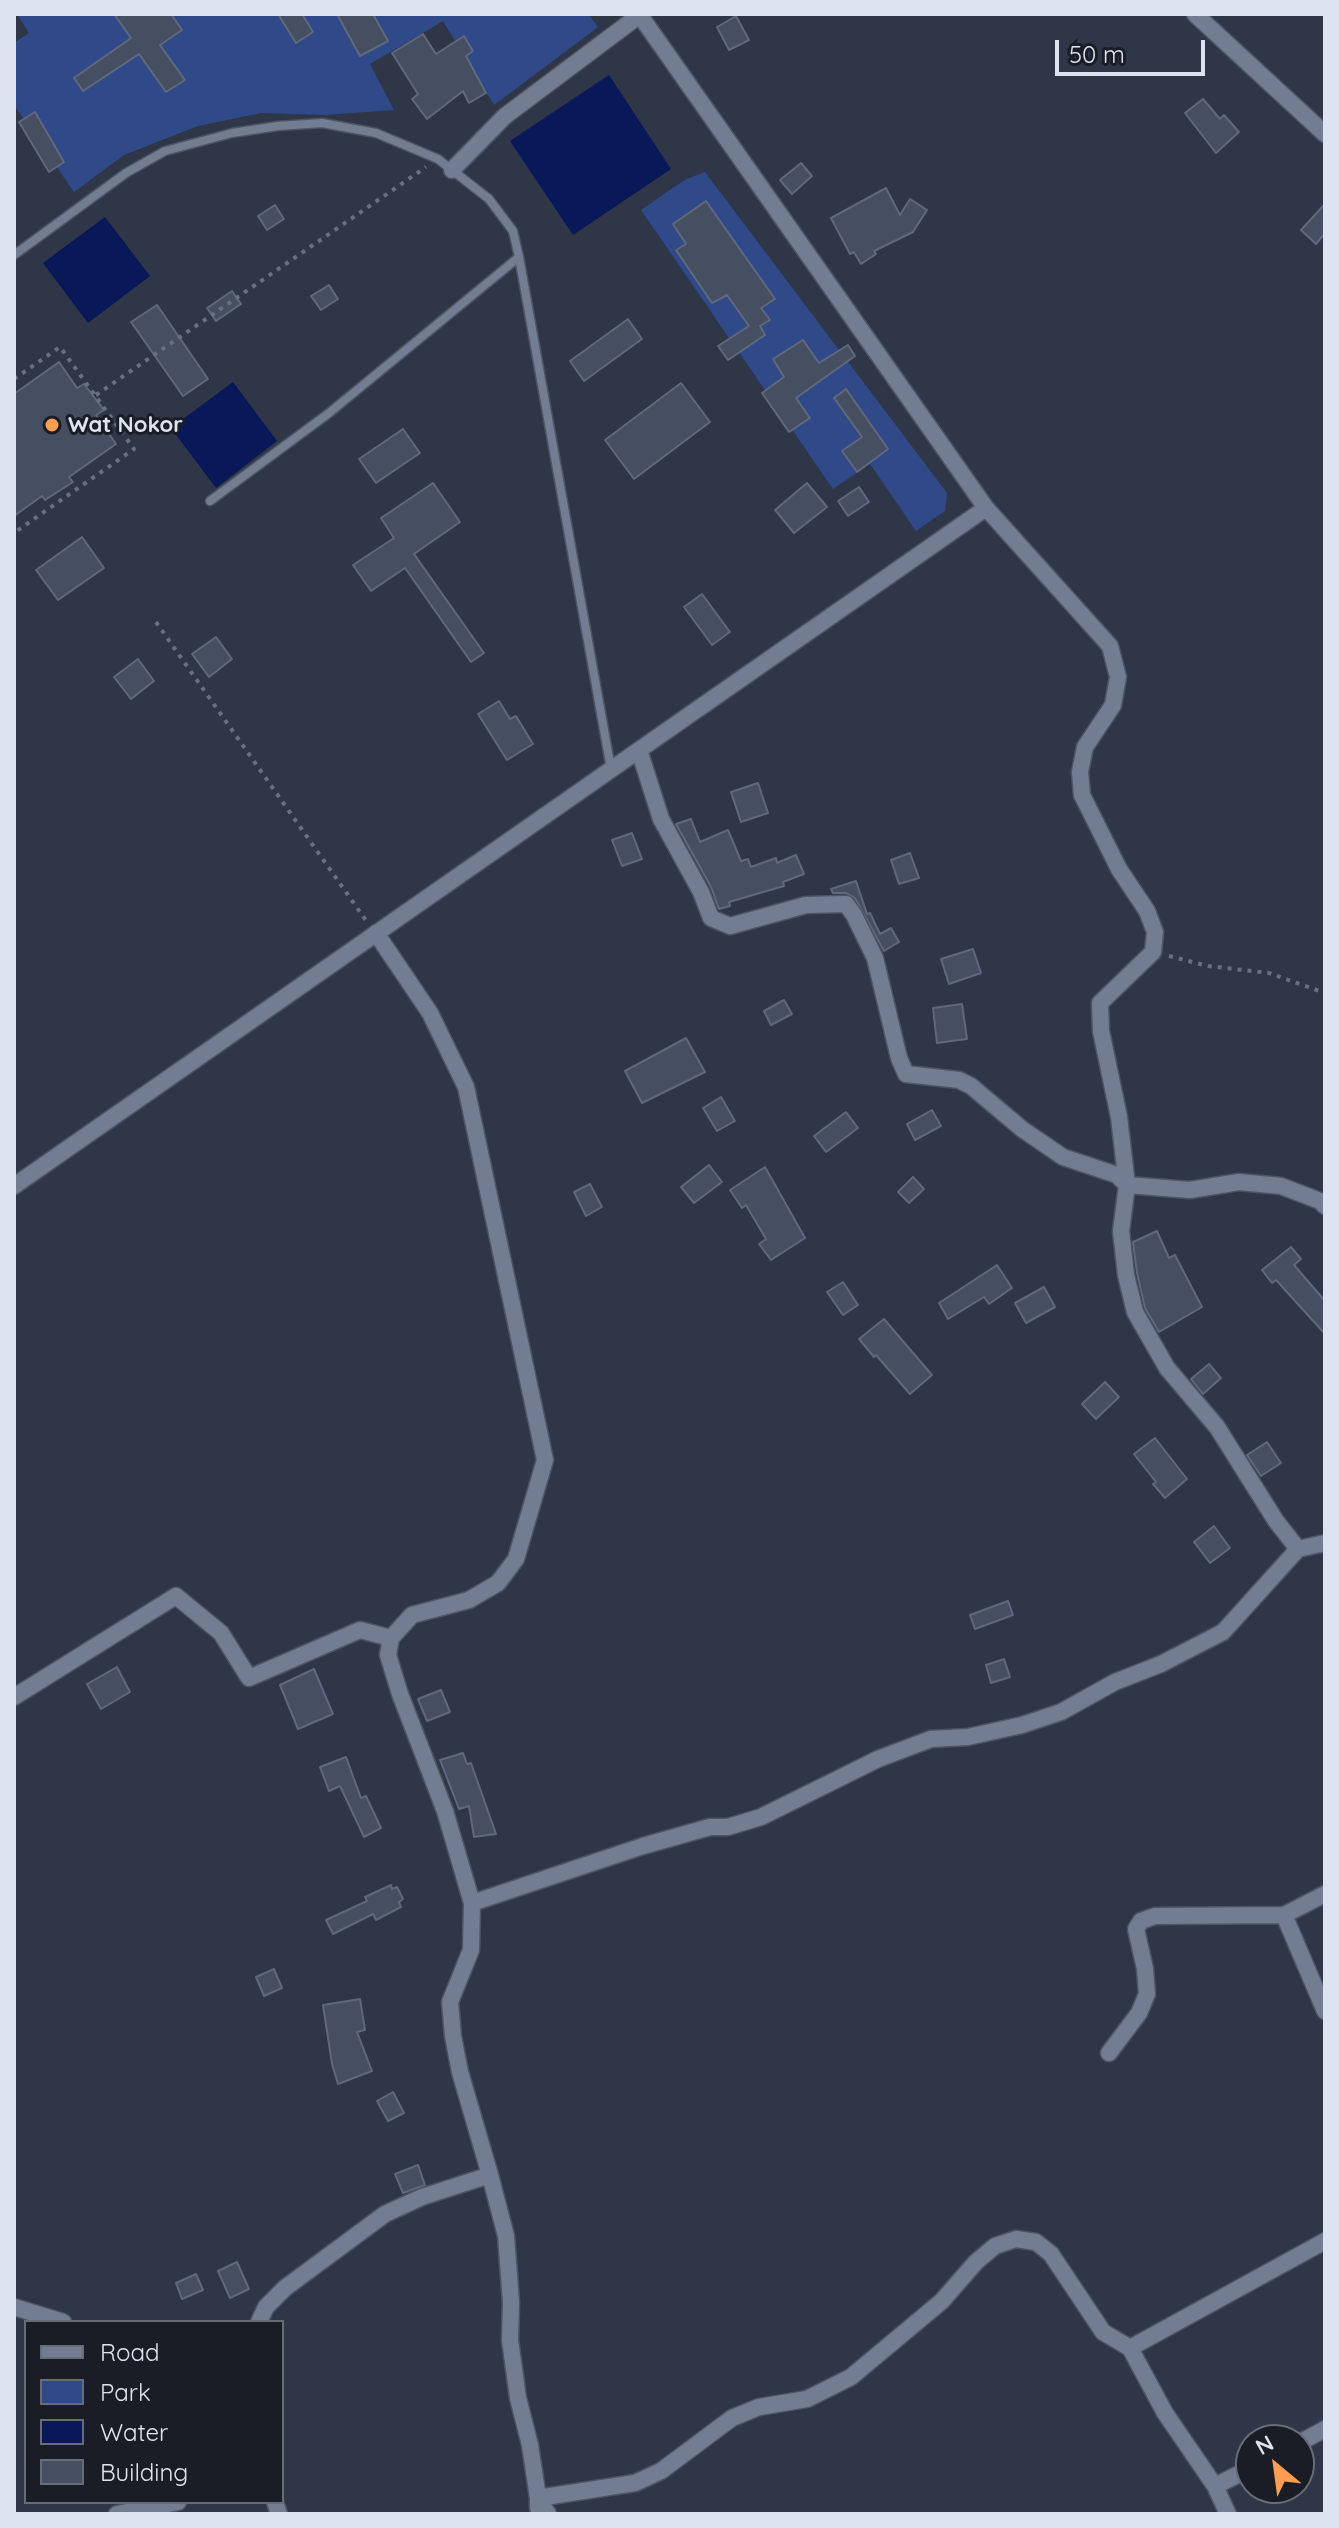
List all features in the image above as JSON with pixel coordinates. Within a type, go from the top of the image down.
[{"type":"street","points":[[452,170],[505,116],[640,14],[986,508],[1110,646],[1118,677],[1113,705],[1085,747],[1080,772],[1082,795],[1119,869],[1147,911],[1155,932],[1153,952],[1100,1003],[1101,1031],[1119,1117],[1127,1185],[1121,1231],[1126,1275],[1135,1312],[1167,1368],[1217,1427],[1276,1521],[1298,1549]]},
{"type":"street","points":[[1195,14],[1325,134]]},
{"type":"street","points":[[14,1186],[986,508]]},
{"type":"street","points":[[639,750],[661,819],[701,892],[711,918],[730,926],[806,905],[846,904],[875,958],[899,1058],[906,1074],[959,1080],[971,1086],[1022,1129],[1063,1157],[1117,1175],[1127,1185],[1190,1190],[1239,1182],[1281,1186],[1320,1201],[1325,1206]]},
{"type":"street","points":[[376,933],[430,1013],[466,1087],[545,1460],[516,1559],[498,1583],[469,1600],[412,1615],[391,1638],[388,1655],[445,1811],[472,1903],[471,1950],[450,2002],[460,2072],[506,2236],[511,2302],[510,2340],[518,2398],[530,2445],[538,2506],[548,2514]]},
{"type":"street","points":[[472,1903],[629,1851],[710,1827],[728,1827],[761,1817],[878,1759],[931,1739],[968,1737],[1022,1725],[1061,1712],[1115,1682],[1161,1664],[1223,1632],[1298,1549],[1325,1543]]},
{"type":"street","points":[[14,1697],[176,1596],[221,1633],[249,1678],[360,1630],[391,1638]]},
{"type":"street","points":[[1109,2053],[1139,2013],[1147,1994],[1136,1929],[1141,1921],[1155,1916],[1284,1915],[1325,1894]]},
{"type":"street","points":[[1284,1915],[1325,2011]]},
{"type":"street","points":[[260,2320],[266,2307],[285,2288],[385,2214],[422,2197],[490,2175]]},
{"type":"street","points":[[538,2506],[635,2483],[661,2471],[732,2418],[759,2407],[807,2399],[851,2377],[942,2301],[976,2262],[995,2246],[1016,2239],[1036,2242],[1051,2254],[1103,2332],[1130,2348],[1165,2413],[1215,2486],[1228,2514]]},
{"type":"street","points":[[1130,2348],[1325,2241]]},
{"type":"street","points":[[14,2307],[56,2320]]},
{"type":"street","points":[[1215,2486],[1235,2476]]},
{"type":"street","points":[[117,2514],[168,2504]]},
{"type":"lane","points":[[14,255],[126,173],[165,151],[221,135],[278,126],[322,123],[376,133],[438,159],[489,199],[513,231],[519,257],[611,769]]},
{"type":"lane","points":[[210,501],[329,413],[519,257]]},
{"type":"path","points":[[96,395],[438,159]]},
{"type":"path","points":[[14,379],[60,347],[134,449],[14,533]]},
{"type":"path","points":[[156,622],[376,933]]},
{"type":"path","points":[[1153,952],[1208,966],[1269,973],[1325,993]]},
{"type":"green space","points":[[17,14],[588,14],[598,27],[494,105],[443,21],[370,64],[394,110],[324,115],[261,113],[198,126],[124,155],[74,192],[14,105],[14,43],[29,33]]},
{"type":"green space","points":[[705,172],[947,493],[945,511],[916,531],[870,464],[833,489],[641,210],[686,179]]},
{"type":"water","points":[[609,75],[671,169],[573,235],[510,141]]},
{"type":"water","points":[[105,217],[150,276],[88,323],[43,263]]},
{"type":"water","points":[[233,382],[277,441],[216,488],[171,428]]},
{"type":"building","points":[[114,14],[171,14],[182,30],[160,45],[185,80],[166,92],[139,54],[83,91],[74,78],[131,38]]},
{"type":"building","points":[[278,14],[302,14],[313,32],[296,43]]},
{"type":"building","points":[[337,14],[373,14],[388,41],[360,56]]},
{"type":"building","points":[[736,16],[749,40],[729,50],[717,27]]},
{"type":"building","points":[[423,34],[436,54],[464,36],[473,51],[466,56],[486,93],[469,103],[463,91],[427,119],[412,99],[418,94],[392,53]]},
{"type":"building","points":[[1203,99],[1220,119],[1224,115],[1239,132],[1216,153],[1185,113]]},
{"type":"building","points":[[35,112],[64,162],[49,172],[19,122]]},
{"type":"building","points":[[801,163],[812,176],[792,194],[780,180]]},
{"type":"building","points":[[886,188],[900,215],[910,199],[927,210],[913,232],[874,251],[876,254],[861,264],[854,252],[850,254],[831,218]]},
{"type":"building","points":[[706,201],[775,299],[761,308],[770,320],[760,326],[765,335],[728,360],[718,346],[749,326],[727,295],[712,303],[676,250],[686,244],[673,224]]},
{"type":"building","points":[[1325,204],[1325,233],[1316,244],[1301,230]]},
{"type":"building","points":[[275,205],[284,219],[267,230],[258,216]]},
{"type":"building","points":[[329,285],[338,299],[321,310],[311,296]]},
{"type":"building","points":[[232,291],[241,304],[216,321],[207,308]]},
{"type":"building","points":[[157,305],[208,379],[183,396],[131,322]]},
{"type":"building","points":[[628,319],[642,339],[584,381],[570,361]]},
{"type":"building","points":[[803,340],[819,363],[848,345],[855,356],[796,398],[810,418],[789,432],[762,393],[784,377],[773,359]]},
{"type":"building","points":[[59,362],[77,388],[84,384],[104,410],[96,415],[116,444],[69,477],[73,482],[45,500],[42,496],[14,516],[14,394]]},
{"type":"building","points":[[681,383],[710,422],[634,479],[605,440]]},
{"type":"building","points":[[846,389],[888,449],[857,472],[842,451],[862,437],[834,398]]},
{"type":"building","points":[[403,429],[420,453],[376,483],[359,459]]},
{"type":"building","points":[[433,483],[460,522],[414,554],[484,653],[471,662],[405,568],[371,591],[353,565],[394,538],[381,518]]},
{"type":"building","points":[[807,483],[827,507],[794,533],[775,510]]},
{"type":"building","points":[[859,487],[869,502],[848,516],[838,501]]},
{"type":"building","points":[[82,537],[104,568],[58,600],[36,570]]},
{"type":"building","points":[[702,594],[730,632],[712,645],[684,607]]},
{"type":"building","points":[[216,637],[232,659],[209,677],[192,654]]},
{"type":"building","points":[[138,659],[154,681],[131,699],[114,677]]},
{"type":"building","points":[[499,701],[510,719],[516,716],[533,744],[507,760],[478,714]]},
{"type":"building","points":[[758,783],[768,813],[741,822],[731,792]]},
{"type":"building","points":[[691,819],[700,842],[728,830],[741,861],[748,859],[751,867],[776,858],[777,863],[796,855],[804,874],[783,882],[784,886],[729,902],[730,906],[719,909],[711,887],[676,824]]},
{"type":"building","points":[[632,833],[642,859],[622,866],[612,840]]},
{"type":"building","points":[[910,853],[919,878],[899,884],[891,860]]},
{"type":"building","points":[[856,881],[867,914],[870,913],[880,934],[891,928],[899,942],[884,951],[855,898],[846,893],[833,893],[831,889]]},
{"type":"building","points":[[973,949],[981,973],[949,984],[941,959]]},
{"type":"building","points":[[784,1000],[792,1014],[771,1025],[764,1011]]},
{"type":"building","points":[[962,1004],[967,1039],[937,1043],[933,1008]]},
{"type":"building","points":[[686,1038],[705,1072],[642,1103],[625,1071]]},
{"type":"building","points":[[721,1097],[735,1121],[717,1131],[703,1108]]},
{"type":"building","points":[[932,1110],[941,1126],[915,1140],[907,1124]]},
{"type":"building","points":[[846,1112],[858,1128],[826,1152],[814,1136]]},
{"type":"building","points":[[709,1165],[722,1182],[694,1203],[681,1187]]},
{"type":"building","points":[[765,1167],[805,1238],[771,1260],[759,1244],[766,1239],[746,1205],[742,1208],[730,1190]]},
{"type":"building","points":[[913,1177],[924,1189],[909,1203],[898,1192]]},
{"type":"building","points":[[590,1184],[602,1207],[586,1216],[574,1192]]},
{"type":"building","points":[[1157,1231],[1169,1258],[1175,1255],[1202,1307],[1159,1332],[1145,1308],[1133,1242]]},
{"type":"building","points":[[1291,1247],[1301,1259],[1294,1265],[1325,1301],[1325,1334],[1276,1280],[1272,1283],[1262,1270]]},
{"type":"building","points":[[997,1265],[1012,1288],[989,1304],[984,1297],[948,1319],[939,1303]]},
{"type":"building","points":[[843,1282],[858,1305],[843,1315],[827,1292]]},
{"type":"building","points":[[1044,1287],[1055,1307],[1026,1323],[1015,1303]]},
{"type":"building","points":[[884,1319],[932,1375],[910,1394],[859,1339]]},
{"type":"building","points":[[1209,1364],[1221,1378],[1203,1394],[1191,1379]]},
{"type":"building","points":[[1105,1382],[1119,1397],[1096,1419],[1082,1404]]},
{"type":"building","points":[[1155,1438],[1187,1479],[1165,1498],[1134,1454]]},
{"type":"building","points":[[1267,1442],[1281,1463],[1261,1476],[1247,1455]]},
{"type":"building","points":[[1214,1526],[1230,1548],[1210,1563],[1194,1542]]},
{"type":"building","points":[[1008,1601],[1013,1615],[975,1629],[970,1615]]},
{"type":"building","points":[[1004,1659],[1010,1677],[991,1683],[986,1665]]},
{"type":"building","points":[[117,1667],[130,1692],[101,1709],[87,1684]]},
{"type":"building","points":[[314,1669],[333,1714],[298,1729],[280,1685]]},
{"type":"building","points":[[441,1690],[450,1712],[427,1721],[418,1699]]},
{"type":"building","points":[[463,1753],[467,1764],[471,1763],[496,1834],[474,1837],[469,1806],[459,1809],[440,1760]]},
{"type":"building","points":[[346,1757],[361,1798],[366,1796],[381,1828],[364,1837],[340,1786],[329,1791],[320,1767]]},
{"type":"building","points":[[391,1885],[392,1889],[397,1887],[403,1899],[399,1902],[401,1907],[376,1920],[373,1914],[333,1934],[326,1920],[367,1901],[365,1897]]},
{"type":"building","points":[[274,1969],[282,1988],[264,1996],[256,1977]]},
{"type":"building","points":[[360,1999],[365,2030],[357,2032],[372,2071],[338,2084],[323,2005]]},
{"type":"building","points":[[393,2092],[404,2113],[388,2121],[377,2101]]},
{"type":"building","points":[[418,2165],[425,2185],[403,2193],[395,2174]]},
{"type":"building","points":[[237,2262],[249,2289],[230,2298],[218,2271]]},
{"type":"building","points":[[196,2274],[203,2290],[182,2299],[176,2283]]},
{"type":"place","name":"Wat Nokor","points":[[52,425]]}]
